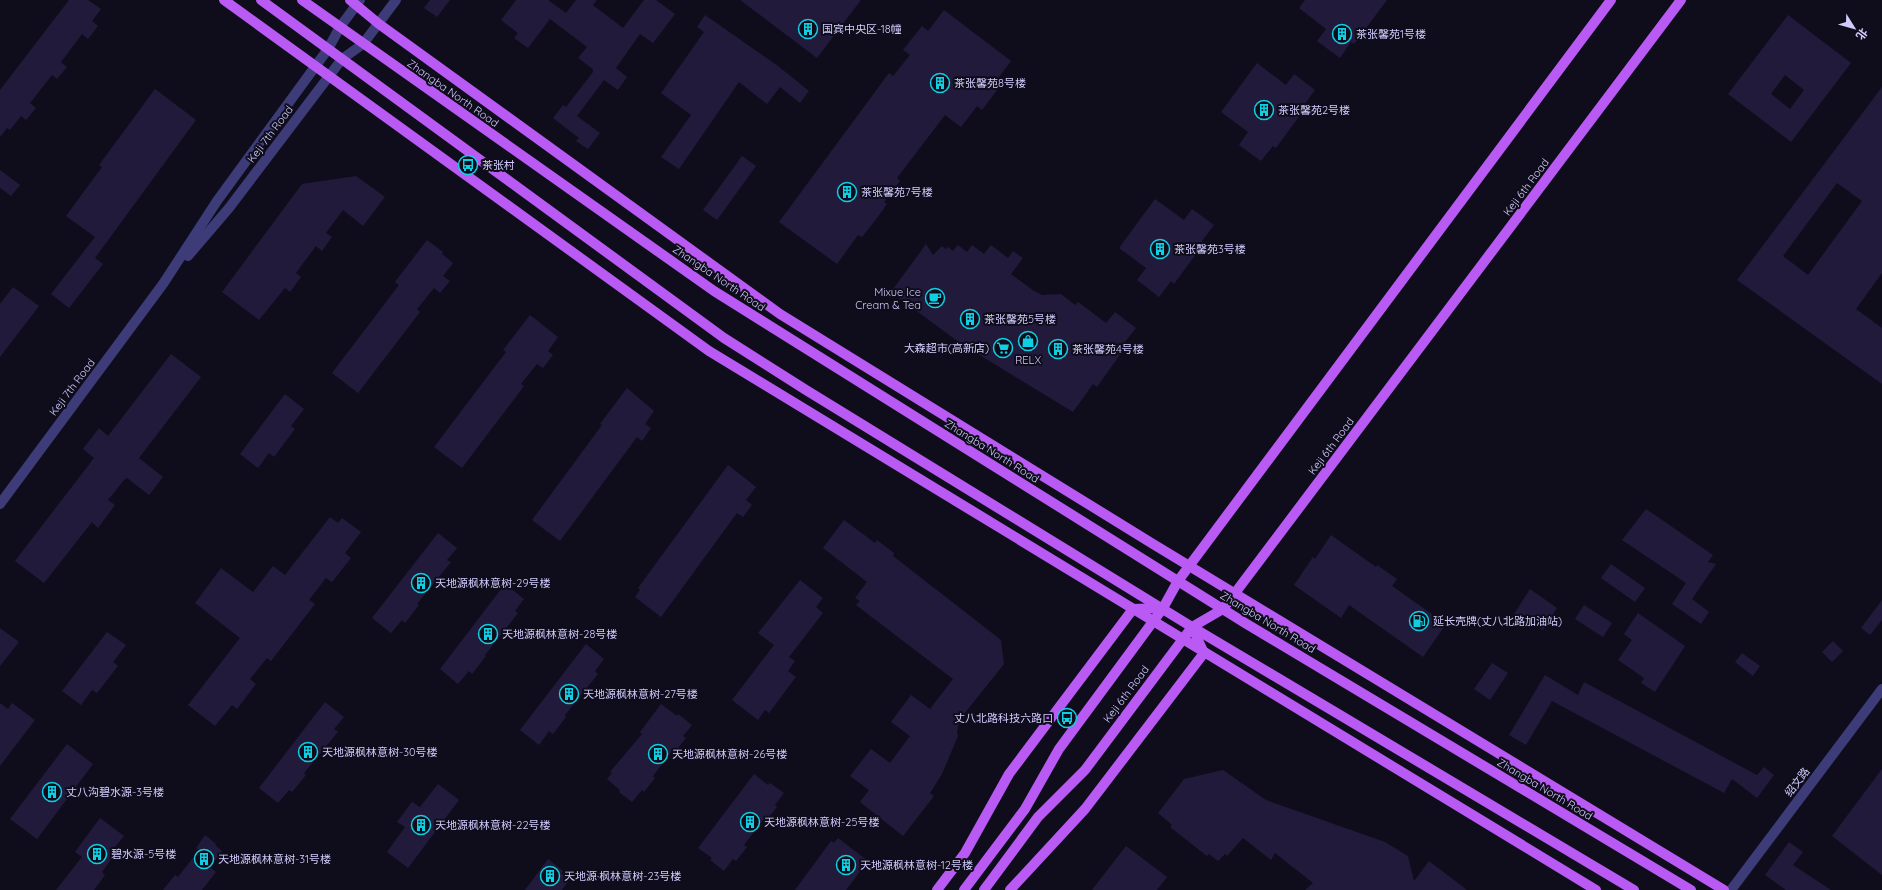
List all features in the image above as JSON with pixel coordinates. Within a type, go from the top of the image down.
[{"type":"main road","points":[[224,0],[709,351],[1182,640],[1596,890]]},
{"type":"main road","points":[[261,0],[724,338],[1192,627],[1634,890]]},
{"type":"main road","name":"Zhangba North Road","points":[[302,0],[714,291],[1223,609],[1691,890]]},
{"type":"main road","name":"Keji 6th Road","points":[[964,890],[1025,809],[1059,749],[1163,608],[1178,581],[1612,0]]},
{"type":"main road","name":"Keji 6th Road","points":[[984,890],[1038,817],[1085,770],[1192,627],[1223,609],[1681,0]]},
{"type":"main road","points":[[356,2],[379,24],[780,314],[1234,594],[1724,890]]},
{"type":"main road","points":[[1133,609],[1163,608]]},
{"type":"main road","points":[[937,890],[965,853],[1009,774],[1133,609]]},
{"type":"main road","points":[[1192,627],[1204,652]]},
{"type":"main road","points":[[1010,890],[1084,809],[1204,652]]},
{"type":"street","name":"Keji 7th Road","points":[[163,284],[229,208],[342,59],[363,44],[396,0]]},
{"type":"street","name":"Keji 7th Road","points":[[0,504],[163,284],[217,201],[328,49],[356,2]]},
{"type":"street","name":"绍文路","points":[[1731,890],[1882,689]]},
{"type":"building","points":[[69,0],[88,0],[101,9],[92,21],[98,26],[88,39],[82,34],[61,62],[67,67],[57,79],[52,75],[30,103],[36,108],[26,120],[21,116],[10,130],[7,128],[0,137],[0,90]]},
{"type":"building","points":[[430,0],[450,0],[437,17],[424,8]]},
{"type":"building","points":[[516,0],[548,0],[566,13],[576,0],[597,0],[593,5],[623,28],[644,0],[656,0],[675,14],[653,43],[640,34],[616,68],[627,77],[618,90],[604,80],[577,116],[600,133],[588,149],[576,141],[579,138],[553,118],[563,105],[566,107],[593,72],[593,69],[578,58],[587,47],[550,19],[528,48],[514,38],[518,33],[501,20]]},
{"type":"building","name":"国宾中央区-18幢","points":[[740,0],[861,0],[817,58]]},
{"type":"building","name":"茶张馨苑1号楼","points":[[1305,0],[1387,0],[1354,44],[1351,42],[1340,58],[1317,41],[1326,29],[1299,8]]},
{"type":"building","points":[[944,10],[1011,61],[996,81],[1001,85],[982,110],[977,106],[961,127],[945,115],[897,178],[900,181],[884,202],[887,204],[877,218],[862,237],[858,235],[837,264],[779,222],[889,73],[893,76],[910,55],[903,50],[922,26],[928,31]]},
{"type":"building","points":[[705,15],[778,66],[809,91],[800,103],[780,87],[767,104],[739,82],[679,169],[661,157],[691,115],[661,93],[704,32],[697,27]]},
{"type":"building","points":[[1788,15],[1851,63],[1791,142],[1728,94]],"holes":[[[1785,75],[1804,90],[1790,109],[1771,94]]]},
{"type":"building","name":"茶张馨苑2号楼","points":[[1257,63],[1286,85],[1294,74],[1315,90],[1304,105],[1306,107],[1276,148],[1273,146],[1261,161],[1239,145],[1248,132],[1221,112]]},
{"type":"building","points":[[1882,87],[1882,273],[1856,309],[1882,328],[1882,384],[1737,280]],"holes":[[[1837,183],[1862,201],[1808,275],[1783,256]]]},
{"type":"building","points":[[155,89],[196,120],[95,258],[103,264],[69,308],[51,294],[95,237],[66,216],[102,167],[99,165]]},
{"type":"building","points":[[742,156],[756,166],[717,220],[703,210]]},
{"type":"building","points":[[0,170],[20,185],[11,196],[0,188]]},
{"type":"building","points":[[356,176],[385,197],[363,226],[343,210],[326,233],[332,237],[322,251],[316,246],[296,273],[301,277],[290,292],[285,288],[259,320],[222,292],[302,184]]},
{"type":"building","name":"茶张馨苑3号楼","points":[[1155,199],[1184,220],[1192,209],[1214,225],[1202,241],[1204,243],[1174,284],[1171,281],[1159,297],[1137,280],[1146,268],[1119,248]]},
{"type":"building","points":[[427,240],[443,252],[442,254],[453,263],[443,276],[450,281],[440,293],[434,288],[417,309],[420,312],[358,393],[332,373],[399,285],[395,282]]},
{"type":"building","points":[[926,244],[933,255],[942,246],[946,249],[948,247],[953,251],[958,245],[967,252],[972,245],[984,254],[991,245],[1008,258],[1013,251],[1023,258],[1011,274],[1034,291],[1042,295],[1061,294],[1075,305],[1078,302],[1106,323],[1115,312],[1136,328],[1124,343],[1127,345],[1097,387],[1093,384],[1073,412],[960,343],[891,292]]},
{"type":"building","points":[[13,287],[39,306],[0,357],[0,304]]},
{"type":"building","points":[[530,315],[558,337],[548,351],[553,355],[543,368],[537,364],[521,384],[524,386],[462,468],[434,447],[506,352],[503,350]]},
{"type":"building","points":[[171,354],[201,377],[139,458],[163,477],[149,495],[127,478],[124,480],[108,500],[115,505],[98,528],[92,522],[44,583],[15,561],[94,458],[83,449],[99,428],[108,436]]},
{"type":"building","points":[[627,388],[654,411],[645,424],[651,428],[642,441],[637,437],[560,541],[532,520],[602,425],[600,424]]},
{"type":"building","points":[[285,394],[304,409],[291,426],[295,429],[274,457],[269,453],[258,468],[240,454]]},
{"type":"building","points":[[728,465],[756,487],[746,500],[752,505],[743,517],[737,513],[661,617],[635,597],[640,590],[638,588]]},
{"type":"building","points":[[1646,509],[1713,555],[1708,562],[1716,564],[1692,599],[1709,612],[1701,624],[1672,604],[1686,583],[1622,540]]},
{"type":"building","points":[[330,517],[338,523],[342,518],[361,532],[345,553],[351,558],[332,582],[326,578],[309,600],[315,604],[271,661],[267,658],[250,679],[256,684],[237,709],[232,705],[215,726],[188,705],[240,638],[195,603],[221,568],[253,592],[273,566],[285,575]]},
{"type":"building","points":[[844,520],[875,543],[877,540],[894,553],[893,556],[1001,640],[1004,664],[960,719],[957,731],[958,736],[942,774],[930,793],[934,796],[903,836],[860,802],[869,790],[850,776],[871,749],[890,763],[910,736],[891,722],[911,695],[930,709],[953,679],[856,605],[860,601],[855,598],[867,582],[823,548]]},
{"type":"building","name":"天地源枫林意树-29号楼","points":[[438,533],[457,548],[447,560],[451,562],[417,604],[419,605],[405,623],[402,620],[391,633],[372,618]]},
{"type":"building","points":[[1331,535],[1376,567],[1377,565],[1397,579],[1392,586],[1446,624],[1423,657],[1349,605],[1341,618],[1294,585],[1313,557],[1315,559]]},
{"type":"building","points":[[1611,564],[1645,588],[1635,602],[1601,578]]},
{"type":"building","points":[[800,580],[823,598],[816,607],[823,613],[789,657],[795,661],[788,671],[796,677],[769,713],[765,710],[758,720],[732,700],[774,645],[758,633]]},
{"type":"building","name":"天地源枫林意树-28号楼","points":[[505,584],[524,599],[515,611],[518,613],[472,674],[469,671],[458,684],[440,669]]},
{"type":"building","points":[[1530,589],[1557,608],[1543,630],[1514,614]]},
{"type":"building","points":[[1882,600],[1882,620],[1870,635],[1861,628]]},
{"type":"building","points":[[1584,605],[1612,623],[1603,637],[1575,619]]},
{"type":"building","points":[[1638,613],[1685,646],[1655,692],[1641,683],[1644,678],[1618,660],[1632,640],[1624,634]]},
{"type":"building","points":[[0,628],[19,642],[0,666]]},
{"type":"building","points":[[107,632],[126,645],[113,662],[118,666],[97,693],[92,690],[81,705],[62,691]]},
{"type":"building","points":[[1833,641],[1843,651],[1832,662],[1822,652]]},
{"type":"building","name":"天地源枫林意树-27号楼","points":[[586,644],[604,659],[595,671],[598,674],[565,715],[566,717],[553,734],[549,731],[539,745],[520,730]]},
{"type":"building","points":[[1742,653],[1760,666],[1753,676],[1735,662]]},
{"type":"building","points":[[1492,663],[1508,673],[1490,700],[1474,689]]},
{"type":"building","points":[[1545,675],[1578,695],[1584,682],[1757,775],[1764,767],[1774,775],[1757,798],[1732,779],[1724,793],[1552,701],[1526,745],[1509,735]]},
{"type":"building","name":"天地源枫林意树-30号楼","points":[[325,702],[344,717],[334,729],[338,732],[304,773],[306,775],[292,792],[289,790],[278,803],[259,788]]},
{"type":"building","points":[[0,703],[8,709],[12,703],[35,720],[0,766]]},
{"type":"building","name":"天地源枫林意树-26号楼","points":[[661,704],[677,716],[678,714],[692,725],[683,736],[686,738],[674,753],[672,751],[653,776],[655,778],[644,792],[642,790],[632,802],[619,792],[620,790],[607,779],[612,773],[610,772],[642,734],[640,732]]},
{"type":"building","name":"丈八沟碧水源-3号楼","points":[[67,744],[93,764],[37,839],[10,819]]},
{"type":"building","points":[[1882,769],[1882,875],[1832,836]]},
{"type":"building","points":[[1223,770],[1266,800],[1385,842],[1408,856],[1414,881],[1429,861],[1467,890],[1305,890],[1313,883],[1275,853],[1271,860],[1243,838],[1227,856],[1225,854],[1218,861],[1209,854],[1207,856],[1170,827],[1172,825],[1158,813],[1184,779]]},
{"type":"building","name":"天地源枫林意树-25号楼","points":[[754,774],[768,785],[770,783],[784,793],[775,805],[777,807],[766,821],[763,820],[744,845],[747,847],[736,861],[733,859],[724,871],[710,860],[712,858],[698,848]]},
{"type":"building","name":"天地源枫林意树-22号楼","points":[[438,784],[459,800],[408,868],[387,852],[405,827],[397,822],[412,802],[420,807]]},
{"type":"building","name":"碧水源-5号楼","points":[[100,818],[124,836],[115,847],[118,850],[102,872],[105,875],[94,890],[56,890],[82,857],[75,852]]},
{"type":"building","name":"天地源枫林意树-31号楼","points":[[205,835],[222,851],[210,867],[216,872],[202,890],[163,890],[175,875],[178,877],[199,850],[196,848]]},
{"type":"building","name":"天地源枫林意树-12号楼","points":[[838,838],[868,861],[846,890],[795,890],[831,841],[834,843]]},
{"type":"building","points":[[1789,842],[1803,852],[1793,865],[1831,890],[1786,890],[1765,875]]},
{"type":"building","points":[[1126,846],[1167,877],[1157,890],[1092,890]]},
{"type":"building","name":"天地源·枫林意树-23号楼","points":[[548,859],[563,871],[561,873],[569,880],[562,890],[525,890]]},
{"type":"place","name":"国宾中央区-18幢","points":[[808,29]]},
{"type":"place","name":"茶张馨苑1号楼","points":[[1342,34]]},
{"type":"place","name":"茶张馨苑8号楼","points":[[940,83]]},
{"type":"place","name":"茶张馨苑2号楼","points":[[1264,110]]},
{"type":"place","name":"茶张村","points":[[468,165]]},
{"type":"place","name":"茶张馨苑7号楼","points":[[847,192]]},
{"type":"place","name":"茶张馨苑3号楼","points":[[1160,249]]},
{"type":"place","name":"Mixue Ice Cream & Tea","points":[[935,298]]},
{"type":"place","name":"茶张馨苑5号楼","points":[[970,319]]},
{"type":"place","name":"RELX","points":[[1028,341]]},
{"type":"place","name":"大森超市(高新店)","points":[[1003,348]]},
{"type":"place","name":"茶张馨苑4号楼","points":[[1058,349]]},
{"type":"place","name":"天地源枫林意树-29号楼","points":[[421,583]]},
{"type":"place","name":"延长壳牌(丈八北路加油站)","points":[[1419,621]]},
{"type":"place","name":"天地源枫林意树-28号楼","points":[[488,634]]},
{"type":"place","name":"天地源枫林意树-27号楼","points":[[569,694]]},
{"type":"place","name":"丈八北路科技六路口","points":[[1067,718]]},
{"type":"place","name":"天地源枫林意树-30号楼","points":[[308,752]]},
{"type":"place","name":"天地源枫林意树-26号楼","points":[[658,754]]},
{"type":"place","name":"丈八沟碧水源-3号楼","points":[[52,792]]},
{"type":"place","name":"天地源枫林意树-25号楼","points":[[750,822]]},
{"type":"place","name":"天地源枫林意树-22号楼","points":[[421,825]]},
{"type":"place","name":"碧水源-5号楼","points":[[97,854]]},
{"type":"place","name":"天地源枫林意树-31号楼","points":[[204,859]]},
{"type":"place","name":"天地源枫林意树-12号楼","points":[[846,865]]},
{"type":"place","name":"天地源·枫林意树-23号楼","points":[[550,876]]}]
